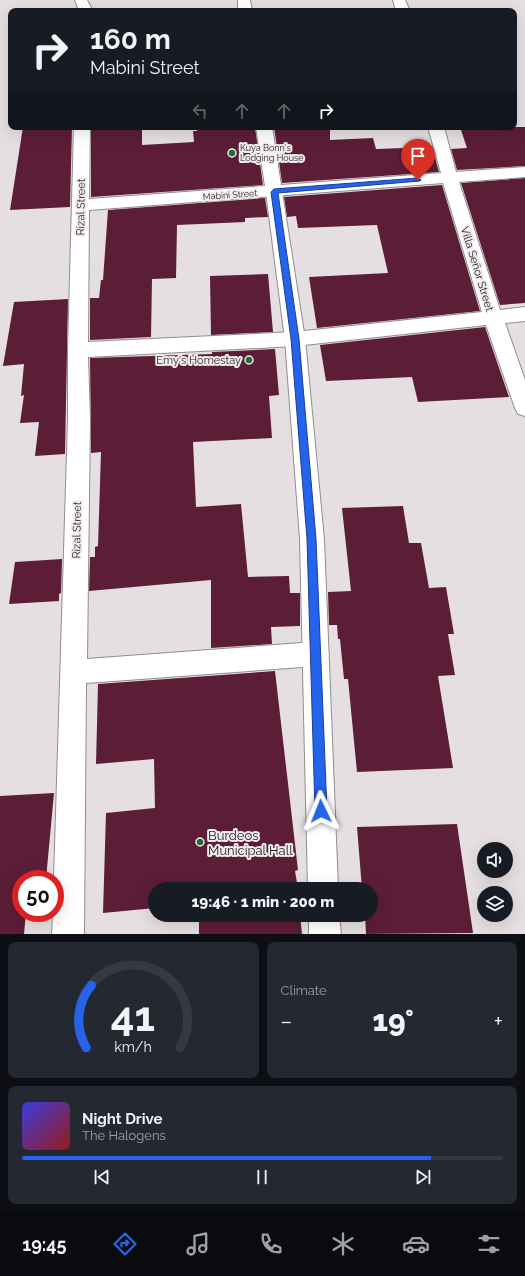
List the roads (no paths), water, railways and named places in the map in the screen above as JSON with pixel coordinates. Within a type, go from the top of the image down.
[{"type":"street","name":"Rizal Street","points":[[68,934],[79,419],[78,350],[82,130]]},
{"type":"street","points":[[264,130],[295,339],[312,539],[324,882]]},
{"type":"street","name":"Villa Señor Street","points":[[437,130],[492,316],[525,408]]},
{"type":"street","name":"Mabini Street","points":[[81,205],[274,192],[525,172]]},
{"type":"street","points":[[78,350],[295,339],[492,316],[525,314]]},
{"type":"street","points":[[74,672],[316,654]]},
{"type":"street","points":[[324,922],[325,934]]},
{"type":"place","name":"Kuya Bonn's Lodging House","points":[[232,153]]},
{"type":"place","name":"Emy's Homestay","points":[[249,360]]},
{"type":"place","name":"Burdeos Municipal Hall","points":[[200,842]]}]
